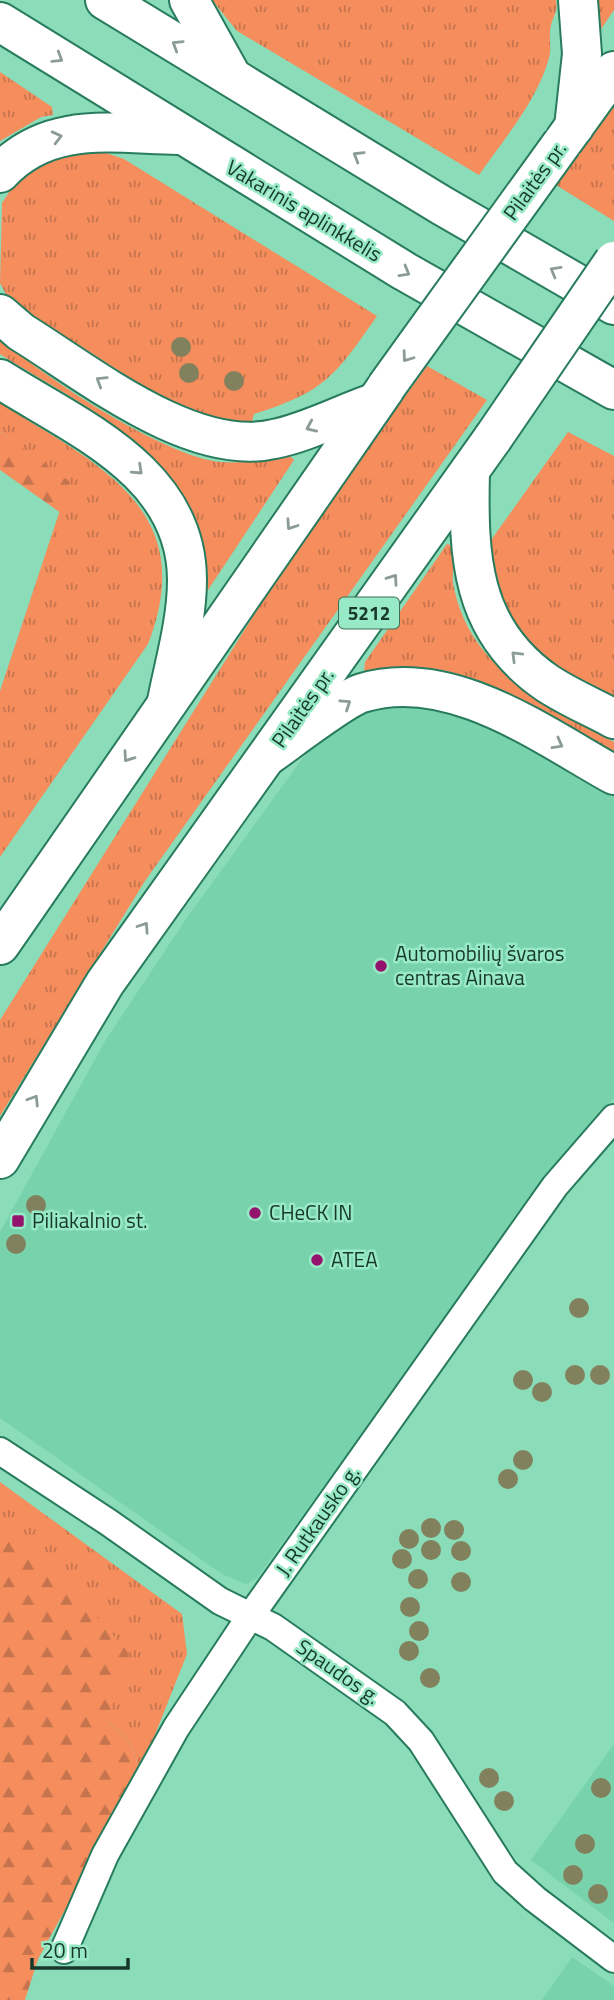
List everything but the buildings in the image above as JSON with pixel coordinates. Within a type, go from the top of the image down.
[{"type":"main road","points":[[104,0],[235,82],[614,305]]},
{"type":"main road","points":[[188,0],[235,82]]},
{"type":"main road","points":[[568,135],[582,54],[578,0]]},
{"type":"main road","name":"Vakarinis aplinkkelis","points":[[0,22],[179,135],[404,271],[614,390]]},
{"type":"main road","name":"Pilaitės pr.","points":[[0,945],[380,395],[614,71]]},
{"type":"main road","points":[[0,173],[25,150],[50,138],[78,133],[179,135]]},
{"type":"main road","name":"Pilaitės pr.","points":[[0,1159],[105,983],[470,471],[614,261]]},
{"type":"main road","points":[[0,314],[21,332],[172,426],[201,436],[229,441],[273,440],[380,395]]},
{"type":"main road","points":[[0,379],[114,450],[142,472],[162,497],[184,548],[187,578],[186,608],[167,701]]},
{"type":"main road","points":[[470,471],[468,526],[477,592],[491,622],[505,646],[548,684],[614,719]]},
{"type":"main road","points":[[269,755],[361,693],[395,689],[430,690],[461,695],[489,706],[614,775]]},
{"type":"street","name":"J. Rutkausko g.","points":[[64,1950],[105,1855],[176,1728],[249,1618],[555,1186],[614,1118]]},
{"type":"street","name":"Spaudos g.","points":[[0,1451],[108,1522],[219,1601],[249,1618],[273,1627],[395,1713],[421,1741],[505,1872],[535,1899],[614,1959]]},
{"type":"shaded area","points":[[410,706],[442,710],[470,718],[614,793],[614,1098],[545,1180],[257,1578],[246,1584],[222,1574],[0,1418],[0,1232],[105,1041],[186,919],[305,755],[335,727],[368,710]]},
{"type":"shaded area","points":[[614,1744],[614,1923],[531,1860]]},
{"type":"shaded area","points":[[572,1957],[614,1986],[614,2000],[542,2000]]},
{"type":"green space","points":[[212,0],[556,0],[556,7],[550,29],[549,58],[544,74],[519,119],[479,175],[237,31]]},
{"type":"green space","points":[[597,0],[614,0],[614,10],[601,29]]},
{"type":"green space","points":[[0,72],[52,107],[53,115],[41,117],[0,141]]},
{"type":"green space","points":[[614,104],[614,221],[556,185]]},
{"type":"green space","points":[[97,150],[124,159],[377,316],[327,379],[297,398],[254,414],[252,422],[219,423],[178,409],[82,347],[28,317],[9,300],[0,283],[2,203],[17,180],[40,162],[71,152]]},
{"type":"green space","points":[[0,338],[74,393],[169,446],[221,462],[247,462],[290,456],[294,460],[208,590],[204,590],[202,547],[191,512],[174,482],[150,455],[123,432],[93,410],[0,354]]},
{"type":"green space","points":[[427,366],[487,400],[145,881],[0,1116],[0,1020],[306,532]]},
{"type":"green space","points":[[0,403],[71,447],[103,470],[130,495],[150,524],[161,558],[161,597],[148,644],[0,857],[0,691],[69,483],[0,432]]},
{"type":"green space","points":[[0,432],[70,482],[61,513],[0,470]]},
{"type":"green space","points":[[568,432],[614,456],[614,698],[561,668],[527,643],[513,628],[496,592],[489,543]]},
{"type":"green space","points":[[447,544],[453,546],[453,583],[461,613],[475,639],[493,661],[537,698],[614,742],[614,752],[524,701],[477,680],[420,667],[364,672],[365,662]]},
{"type":"green space","points":[[0,1482],[182,1614],[187,1654],[139,1775],[136,1757],[130,1744],[107,1721],[9,1538],[0,1537]]},
{"type":"green space","points":[[0,1537],[9,1537],[94,1614],[130,1654],[107,1721],[130,1744],[136,1757],[139,1775],[38,1959],[25,2000],[0,2000]]},
{"type":"place","name":"Automobilių švaros centras Ainava","points":[[381,966]]},
{"type":"place","name":"CHeCK IN","points":[[255,1213]]},
{"type":"place","name":"Piliakalnio st.","points":[[18,1221]]},
{"type":"place","name":"ATEA","points":[[317,1260]]}]
